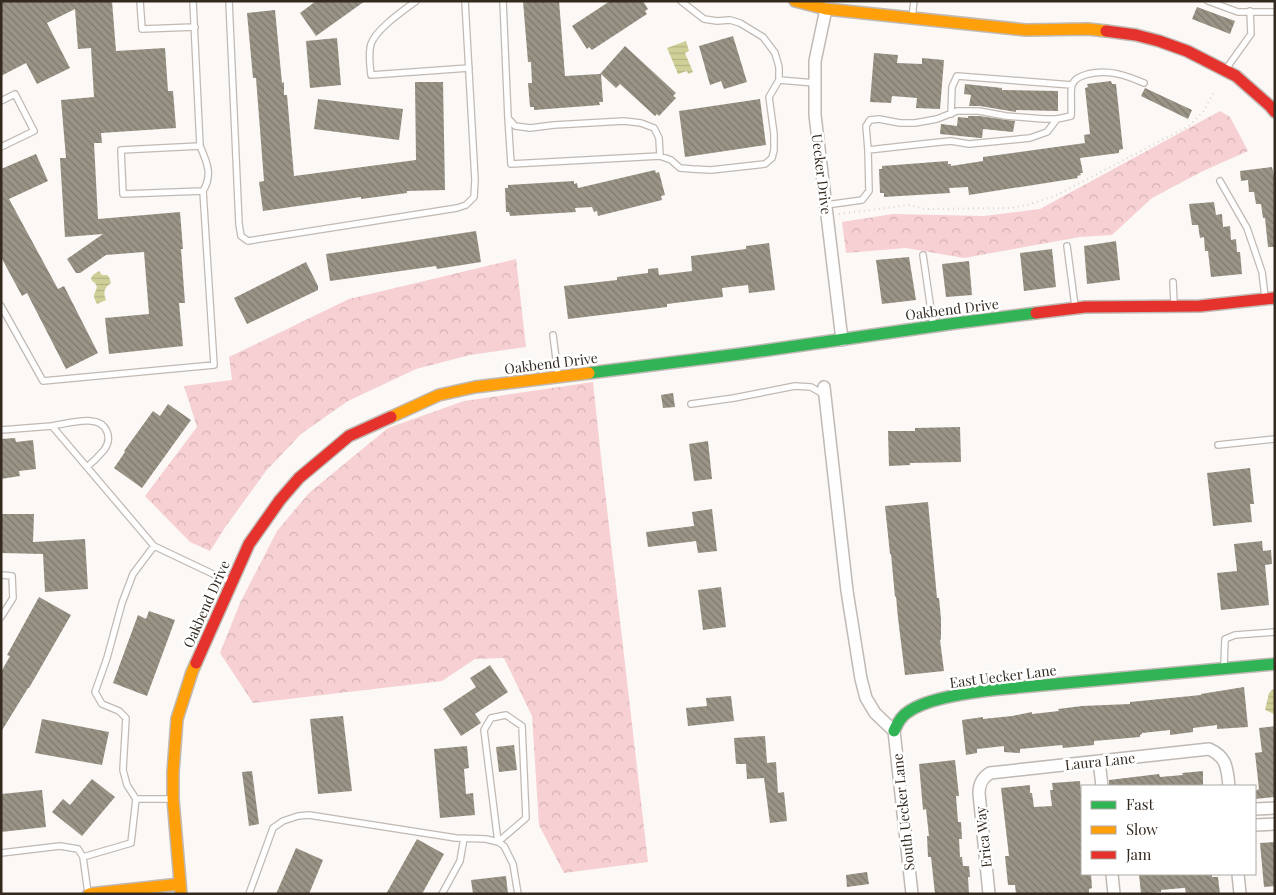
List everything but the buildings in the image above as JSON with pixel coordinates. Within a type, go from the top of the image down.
[{"type":"street","points":[[795,1],[826,9],[912,19],[1026,30],[1088,29],[1136,35],[1187,51],[1236,76],[1275,112]]},
{"type":"street","name":"Uecker Drive","points":[[826,9],[815,61],[815,115],[842,340]]},
{"type":"street","name":"Oakbend Drive","points":[[181,889],[173,799],[173,772],[176,719],[192,672],[249,544],[280,500],[299,478],[349,436],[439,395],[475,387],[740,354],[933,326],[1085,307],[1200,306],[1270,298]]},
{"type":"street","points":[[824,391],[847,591],[860,679],[866,698],[875,713],[894,731]]},
{"type":"street","name":"East Uecker Lane","points":[[894,731],[900,718],[908,711],[930,702],[970,693],[1275,664]]},
{"type":"street","name":"South Uecker Lane","points":[[894,731],[912,894]]},
{"type":"street","name":"Laura Lane","points":[[981,781],[990,773],[996,772],[1209,749],[1224,761],[1227,768],[1229,785]]},
{"type":"street","points":[[1100,761],[1102,785]]},
{"type":"street","name":"Erica Way","points":[[981,781],[978,793],[989,894]]},
{"type":"street","points":[[1256,809],[1275,808]]},
{"type":"street","points":[[1256,825],[1275,824]]},
{"type":"street","points":[[1112,875],[1114,894]]},
{"type":"street","points":[[1238,875],[1240,894]]},
{"type":"street","points":[[88,894],[181,889]]},
{"type":"lane","points":[[140,1],[142,29],[194,27]]},
{"type":"lane","points":[[1,306],[44,381],[214,365],[203,191],[209,178],[208,165],[200,146],[193,1]]},
{"type":"lane","points":[[229,1],[239,224],[241,236],[248,242],[457,208],[466,205],[474,197],[475,180],[465,1]]},
{"type":"lane","points":[[416,1],[378,32],[371,43],[371,75],[469,68]]},
{"type":"lane","points":[[503,1],[511,164],[660,156],[671,160],[680,168],[692,170],[711,170],[765,164],[772,158],[774,150],[774,134],[769,97],[779,80],[779,67],[775,53],[763,37],[740,24],[730,20],[704,19],[681,1]]},
{"type":"lane","points":[[912,19],[914,1]]},
{"type":"lane","points":[[1208,1],[1238,12],[1275,12]]},
{"type":"lane","points":[[1225,71],[1251,34],[1250,12]]},
{"type":"lane","points":[[826,211],[862,200],[868,192],[866,126],[870,120],[879,119],[900,124],[915,123],[937,119],[957,112],[979,111],[1006,116],[1057,119],[1071,116],[1072,85],[1079,76],[1096,72],[1110,72],[1128,76],[1144,83]]},
{"type":"lane","points":[[951,114],[952,87],[957,76],[1072,85]]},
{"type":"lane","points":[[779,80],[815,82]]},
{"type":"lane","points":[[1,101],[14,94],[34,131],[1,147]]},
{"type":"lane","points":[[508,118],[515,126],[530,128],[587,123],[640,123],[654,128],[659,138],[660,156]]},
{"type":"lane","points":[[868,150],[931,143],[951,142],[969,144],[1030,138],[1047,132],[1057,119]]},
{"type":"lane","points":[[200,146],[120,150],[124,194],[203,191]]},
{"type":"lane","points":[[1220,181],[1247,228],[1270,298]]},
{"type":"lane","points":[[1068,246],[1075,309]]},
{"type":"lane","points":[[923,255],[933,326]]},
{"type":"lane","points":[[1173,282],[1174,306]]},
{"type":"lane","points":[[553,335],[558,377]]},
{"type":"lane","points":[[692,404],[720,401],[794,386],[811,387],[824,391]]},
{"type":"lane","points":[[1,430],[52,426],[91,420],[102,424],[107,431],[108,440],[105,449],[87,467]]},
{"type":"lane","points":[[52,426],[154,546],[232,581]]},
{"type":"lane","points":[[1218,444],[1275,439]]},
{"type":"lane","points":[[83,858],[131,843],[136,799],[127,785],[123,770],[126,718],[119,711],[102,704],[95,692],[107,658],[122,603],[133,574],[154,546]]},
{"type":"lane","points":[[1,575],[12,576],[13,598],[1,617]]},
{"type":"lane","points":[[1224,668],[1225,639],[1235,636],[1275,632]]},
{"type":"lane","points":[[506,715],[522,726],[526,818],[498,842],[484,730],[491,718],[506,715]]},
{"type":"lane","points":[[136,799],[173,799]]},
{"type":"lane","points":[[249,894],[273,828],[283,821],[309,815],[498,842],[504,846],[513,864],[518,894]]},
{"type":"lane","points":[[442,894],[460,861],[464,838]]},
{"type":"lane","points":[[1,853],[60,846],[78,849],[83,858],[88,894]]},
{"type":"path","points":[[826,211],[842,214],[910,205],[925,209],[1011,208],[1027,205],[1055,196],[1189,126],[1203,112],[1214,92]]},
{"type":"green space","points":[[1220,111],[1230,117],[1248,151],[1203,171],[1152,198],[1112,235],[1080,237],[964,258],[906,248],[846,253],[842,222],[893,214],[984,216],[1040,209]]},
{"type":"green space","points":[[516,259],[526,347],[470,355],[416,369],[348,401],[301,434],[266,471],[210,551],[190,542],[145,496],[197,427],[184,386],[232,380],[229,357],[349,299]]},
{"type":"green space","points":[[593,382],[648,862],[564,873],[539,825],[532,716],[504,658],[475,659],[442,681],[253,703],[220,653],[240,603],[277,531],[309,493],[388,428],[464,401]]},
{"type":"shaded area","points":[[686,41],[689,51],[685,53],[693,72],[688,74],[687,71],[678,74],[667,48]]},
{"type":"shaded area","points":[[99,271],[102,275],[109,277],[111,283],[105,290],[106,300],[97,304],[94,295],[97,287],[91,278]]},
{"type":"shaded area","points":[[1275,689],[1274,714],[1265,710],[1269,693]]},
{"type":"traffic: fast","points":[[589,373],[1036,313]]},
{"type":"traffic: fast","points":[[894,731],[903,716],[917,707],[928,702],[965,694],[1000,689],[1275,664]]},
{"type":"traffic: slow","points":[[795,1],[826,9],[1026,30],[1088,29],[1106,31]]},
{"type":"traffic: slow","points":[[391,417],[439,395],[475,387],[589,373]]},
{"type":"traffic: slow","points":[[181,894],[173,799],[173,772],[177,719],[196,663]]},
{"type":"traffic: slow","points":[[89,894],[180,884]]},
{"type":"traffic: jam","points":[[1106,31],[1136,35],[1187,51],[1236,76],[1275,112]]},
{"type":"traffic: jam","points":[[1036,313],[1085,307],[1200,306],[1275,298]]},
{"type":"traffic: jam","points":[[196,663],[249,544],[280,500],[299,478],[349,436],[391,417]]}]
